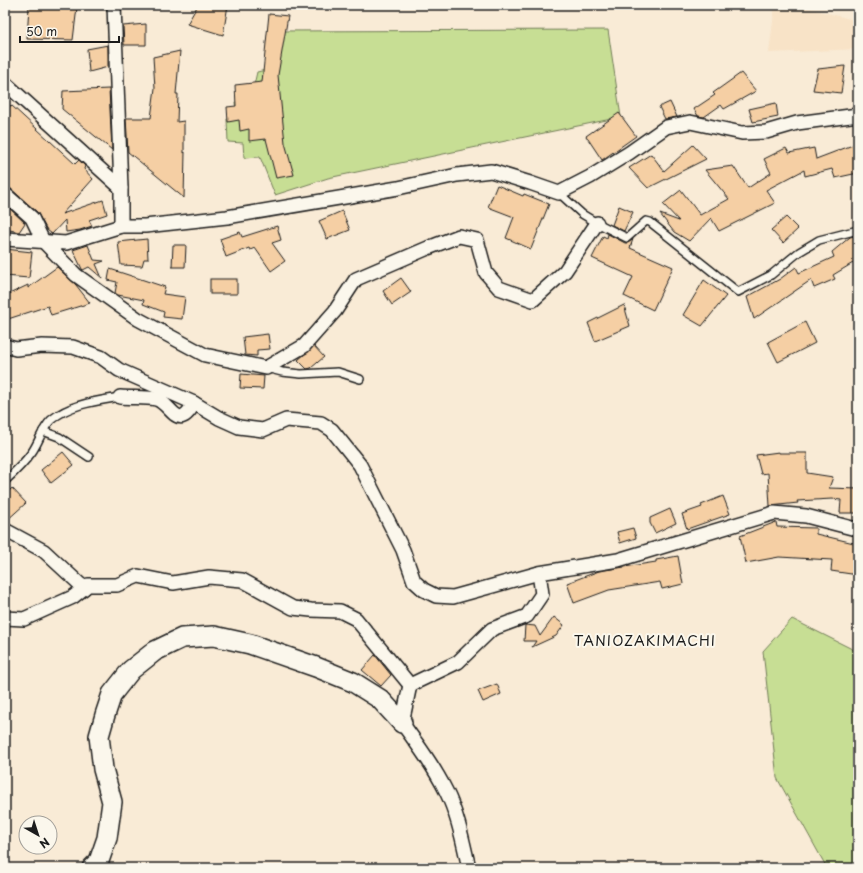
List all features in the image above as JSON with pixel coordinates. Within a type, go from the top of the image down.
[{"type":"street","points":[[114,5],[121,188],[121,226]]},
{"type":"street","points":[[6,86],[121,188]]},
{"type":"street","points":[[5,239],[66,243],[121,226],[145,226],[227,217],[398,188],[457,174],[491,171],[559,193],[590,177],[629,153],[666,127],[690,122],[742,133],[766,132],[797,123],[858,115]]},
{"type":"street","points":[[5,194],[32,218],[43,241],[76,275],[138,319],[205,355],[266,368],[304,346],[335,310],[356,279],[459,236],[476,240],[486,273],[499,288],[533,300],[565,271],[597,223]]},
{"type":"street","points":[[5,346],[16,349],[42,346],[73,347],[101,357],[118,370],[194,403],[219,418],[239,426],[263,430],[286,420],[321,424],[332,430],[360,465],[403,550],[414,581],[424,590],[436,596],[453,597],[539,573],[618,560],[774,512],[806,516],[852,528],[858,528]]},
{"type":"street","points":[[120,397],[157,399],[176,416],[183,416],[190,412],[194,403]]},
{"type":"street","points":[[5,530],[44,551],[84,588]]},
{"type":"street","points":[[410,685],[458,662],[492,629],[527,616],[542,594],[539,573]]},
{"type":"street","points":[[5,618],[24,619],[73,597],[88,584],[117,585],[138,576],[173,583],[209,578],[242,580],[293,608],[340,611],[356,619],[410,685]]},
{"type":"street","points":[[92,868],[99,861],[107,838],[112,802],[103,769],[99,736],[112,694],[131,670],[155,651],[182,638],[214,636],[250,644],[316,667],[353,682],[380,699],[402,723],[430,763],[446,792],[458,821],[469,868]]},
{"type":"street","points":[[402,723],[410,685]]},
{"type":"lane","points":[[559,193],[582,214],[627,238],[646,221],[650,222],[738,292],[771,275],[799,252],[819,240],[858,230]]},
{"type":"lane","points":[[266,368],[282,372],[301,374],[338,372],[360,379]]},
{"type":"lane","points":[[5,481],[16,471],[33,451],[43,431],[51,421],[74,407],[92,401],[120,397]]},
{"type":"lane","points":[[43,431],[58,437],[89,457]]},
{"type":"shaded area","points":[[775,5],[796,5],[858,21],[858,49],[769,53]]},
{"type":"green space","points":[[608,30],[621,117],[328,178],[275,195],[260,157],[244,158],[243,143],[228,142],[227,119],[237,119],[235,102],[251,98],[257,72],[266,70],[270,31]]},
{"type":"green space","points":[[792,619],[858,652],[858,868],[827,868],[777,778],[763,651]]},
{"type":"building","points":[[198,5],[228,5],[223,35],[187,24]]},
{"type":"building","points":[[29,6],[77,7],[73,40],[27,39]]},
{"type":"building","points":[[269,14],[288,16],[278,75],[285,143],[294,175],[276,178],[266,139],[249,141],[249,129],[240,131],[239,120],[228,122],[227,107],[236,106],[235,85],[262,82]]},
{"type":"building","points":[[146,24],[146,45],[124,45],[123,26]]},
{"type":"building","points":[[108,45],[108,67],[89,72],[87,49]]},
{"type":"building","points":[[180,51],[176,94],[178,94],[177,122],[184,121],[184,198],[128,152],[126,118],[151,118],[155,88],[153,57]]},
{"type":"building","points":[[845,66],[841,93],[813,90],[818,69]]},
{"type":"building","points":[[741,73],[756,91],[724,109],[721,105],[704,117],[698,116],[694,109],[715,95],[713,93]]},
{"type":"building","points":[[109,89],[112,150],[62,109],[63,91]]},
{"type":"building","points":[[670,102],[677,117],[665,119],[659,107]]},
{"type":"building","points":[[776,103],[778,117],[753,122],[749,109]]},
{"type":"building","points":[[11,105],[75,164],[79,160],[85,166],[84,169],[93,179],[62,214],[103,200],[107,214],[89,220],[92,226],[66,232],[65,220],[52,234],[47,230],[37,212],[5,185],[5,112]]},
{"type":"building","points":[[619,113],[636,136],[602,160],[586,136]]},
{"type":"building","points":[[858,143],[858,173],[835,178],[832,169],[805,176],[804,170],[766,190],[775,203],[719,231],[711,218],[689,241],[674,232],[660,214],[679,221],[663,204],[681,190],[700,215],[729,199],[705,170],[733,166],[748,188],[771,173],[764,159],[786,148],[789,153],[814,148],[816,159]]},
{"type":"building","points":[[693,145],[706,159],[648,188],[629,168],[651,154],[664,171]]},
{"type":"building","points":[[497,185],[523,196],[524,194],[549,204],[531,249],[506,238],[514,217],[488,207]]},
{"type":"building","points":[[6,205],[25,223],[19,232],[5,229]]},
{"type":"building","points":[[619,206],[633,212],[624,231],[612,225]]},
{"type":"building","points":[[342,211],[350,230],[327,239],[319,221]]},
{"type":"building","points":[[786,217],[798,229],[783,243],[771,230]]},
{"type":"building","points":[[277,226],[281,240],[272,243],[285,261],[271,271],[255,248],[250,250],[249,248],[226,257],[220,239],[240,232],[242,237]]},
{"type":"building","points":[[608,234],[625,243],[628,243],[633,239],[630,248],[673,267],[653,310],[624,296],[633,277],[592,258],[603,236],[607,238]]},
{"type":"building","points":[[858,235],[858,260],[833,275],[835,279],[814,288],[811,280],[754,319],[747,297],[780,279],[796,267],[799,273],[834,257],[832,252],[850,237]]},
{"type":"building","points":[[147,239],[148,259],[144,259],[142,266],[121,265],[118,242]]},
{"type":"building","points":[[88,245],[94,260],[104,261],[96,264],[102,278],[89,267],[83,270],[73,250]]},
{"type":"building","points":[[173,245],[186,245],[185,267],[172,267]]},
{"type":"building","points":[[5,249],[32,252],[29,278],[5,276]]},
{"type":"building","points":[[57,267],[76,285],[90,303],[51,315],[48,306],[8,319],[5,308],[5,296],[28,285],[28,288]]},
{"type":"building","points":[[110,269],[165,287],[163,294],[185,297],[182,319],[163,317],[164,312],[143,304],[144,300],[118,295],[115,293],[117,282],[108,280]]},
{"type":"building","points":[[401,278],[411,292],[392,305],[383,291]]},
{"type":"building","points":[[210,279],[237,279],[237,294],[210,294]]},
{"type":"building","points":[[704,280],[726,296],[702,326],[683,315]]},
{"type":"building","points":[[624,305],[630,326],[595,341],[588,323]]},
{"type":"building","points":[[805,322],[815,343],[778,362],[768,342]]},
{"type":"building","points":[[268,334],[270,349],[257,350],[257,356],[245,355],[243,337]]},
{"type":"building","points":[[314,346],[324,357],[311,368],[307,369],[298,360]]},
{"type":"building","points":[[241,374],[264,376],[263,389],[240,388]]},
{"type":"building","points":[[63,452],[74,465],[51,483],[41,470]]},
{"type":"building","points":[[779,452],[807,453],[807,473],[833,477],[829,488],[858,489],[858,513],[840,513],[841,500],[832,499],[797,501],[798,503],[770,506],[768,473],[761,474],[756,455]]},
{"type":"building","points":[[12,488],[26,503],[5,522],[5,495]]},
{"type":"building","points":[[723,496],[730,514],[687,529],[682,514],[702,507],[701,505]]},
{"type":"building","points":[[670,509],[676,523],[655,533],[650,523],[650,518]]},
{"type":"building","points":[[776,522],[777,527],[816,528],[816,534],[858,544],[858,575],[831,571],[832,560],[779,557],[746,563],[740,536]]},
{"type":"building","points":[[633,528],[636,538],[620,543],[617,532]]},
{"type":"building","points":[[678,556],[683,584],[662,589],[660,582],[609,590],[574,603],[567,583],[599,571],[656,562],[656,560]]},
{"type":"building","points":[[554,617],[564,625],[556,636],[532,647],[536,641],[524,641],[525,625],[535,626],[540,636]]},
{"type":"building","points":[[375,655],[391,675],[381,686],[362,670]]},
{"type":"building","points":[[497,684],[501,694],[483,702],[478,691]]},
{"type":"district","name":"TANIOZAKIMACHI","points":[[645,641]]}]
